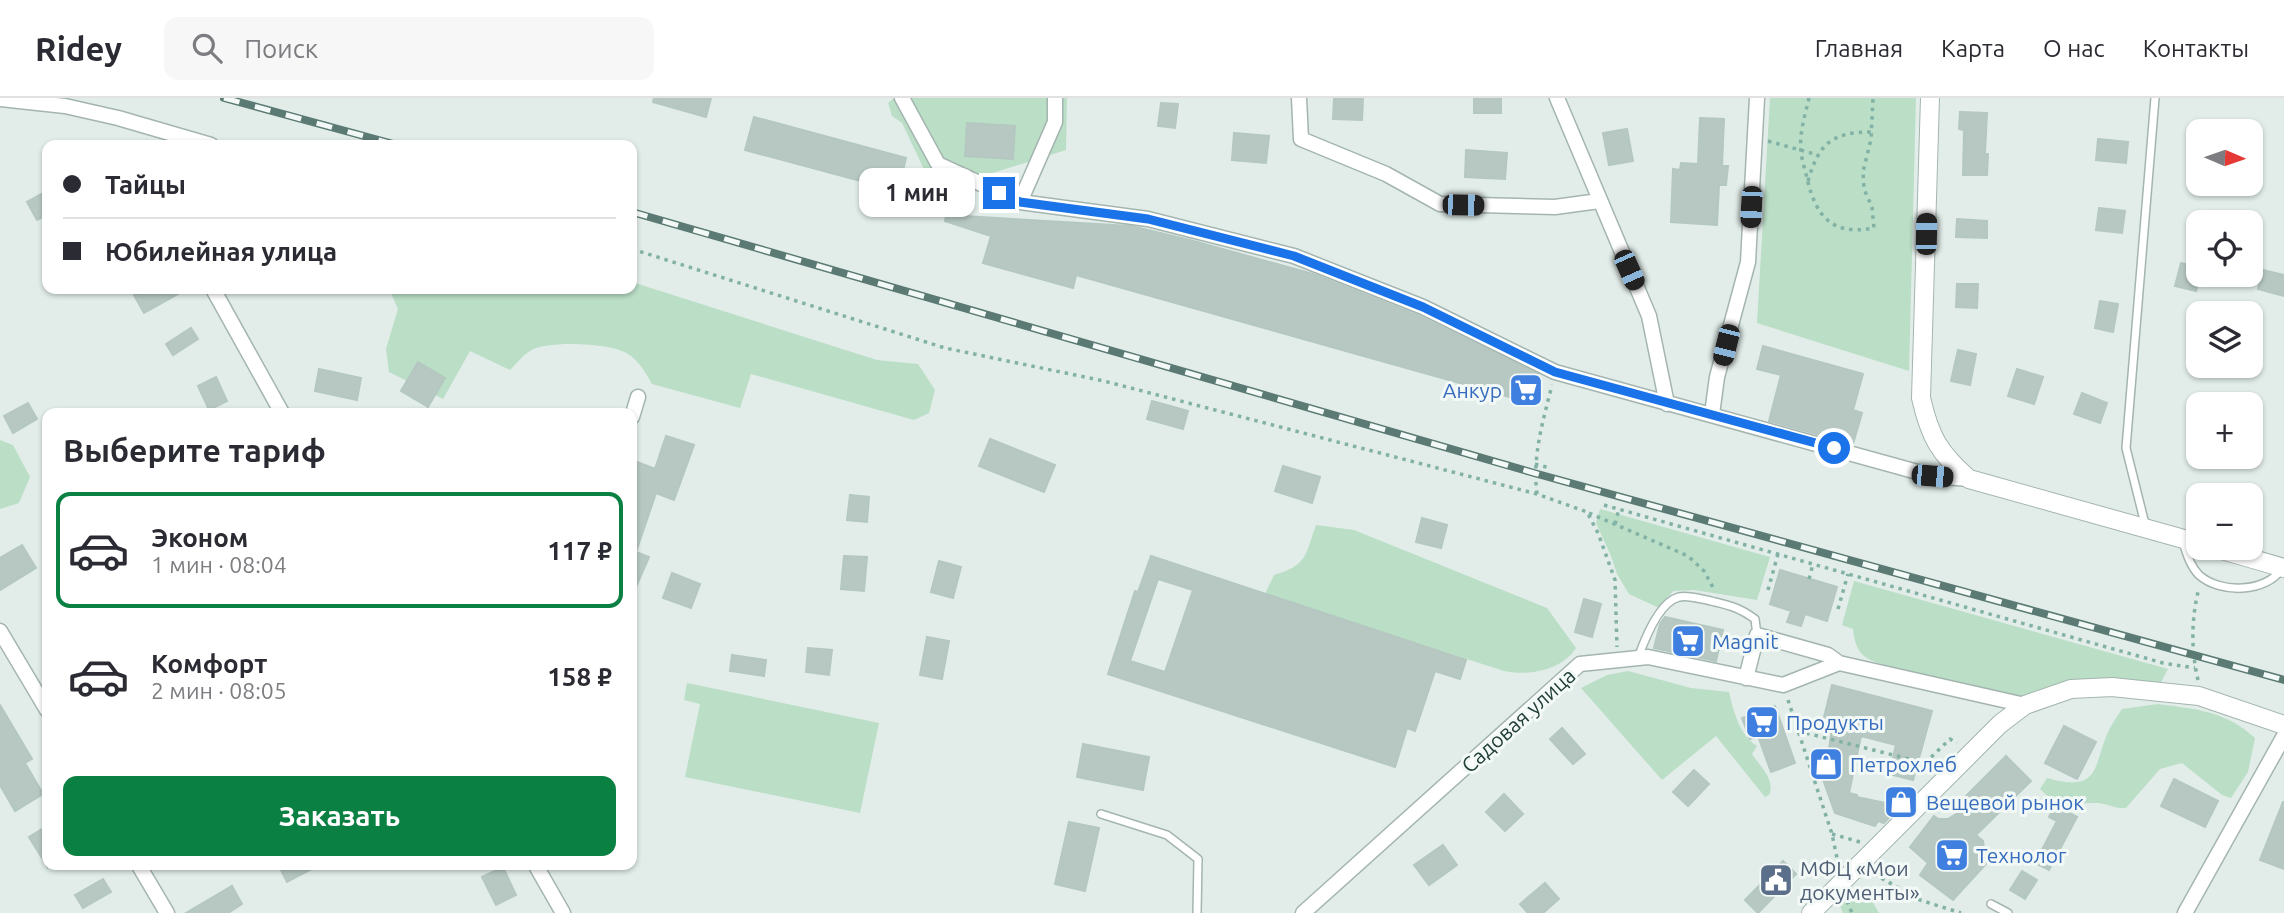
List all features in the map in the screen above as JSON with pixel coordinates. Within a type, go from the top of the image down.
[{"type":"street","points":[[902,98],[938,164],[1020,202],[1148,219],[1294,256],[1423,307],[1555,372],[1932,476],[1969,479],[2186,539]]},
{"type":"street","points":[[1020,202],[1055,122],[1055,98]]},
{"type":"street","points":[[1299,98],[1301,139],[1386,174],[1440,204],[1555,207],[1599,201]]},
{"type":"street","points":[[1557,98],[1649,316],[1667,404]]},
{"type":"street","points":[[1712,414],[1717,377],[1748,262],[1757,98]]},
{"type":"street","points":[[1930,98],[1921,398],[1928,429],[1947,460],[1969,479]]},
{"type":"street","points":[[0,99],[65,106],[194,140]]},
{"type":"street","points":[[216,294],[279,408]]},
{"type":"street","points":[[635,408],[638,397]]},
{"type":"street","points":[[2258,560],[2283,567]]},
{"type":"street","points":[[0,631],[42,702]]},
{"type":"street","points":[[1746,678],[1757,635],[1828,655],[1839,663],[2025,705]]},
{"type":"street","name":"Садовая улица","points":[[1303,913],[1580,664],[1648,657],[1783,685]]},
{"type":"street","points":[[1783,685],[1839,663]]},
{"type":"street","points":[[1811,913],[2000,723],[2025,705],[2071,689],[2112,687],[2199,696],[2284,724]]},
{"type":"street","points":[[2185,913],[2284,736]]},
{"type":"street","points":[[142,870],[167,913]]},
{"type":"street","points":[[539,870],[563,913]]},
{"type":"lane","points":[[2146,528],[2126,448],[2155,98]]},
{"type":"lane","points":[[2189,560],[2198,574],[2212,584],[2237,588],[2259,585],[2277,577],[2283,567]]},
{"type":"lane","points":[[1638,658],[1646,634],[1663,609],[1676,597],[1693,597],[1738,607],[1755,619],[1757,635]]},
{"type":"lane","points":[[1101,814],[1167,835],[1198,859],[1197,913]]},
{"type":"lane","points":[[1991,904],[2007,913]]},
{"type":"path","points":[[1809,98],[1802,127],[1801,149],[1811,196],[1826,221],[1844,229],[1858,231],[1874,228],[1872,207],[1864,188],[1863,172],[1872,132],[1872,98]]},
{"type":"path","points":[[1808,183],[1818,155],[1832,139],[1845,133],[1872,132]]},
{"type":"path","points":[[1773,142],[1818,155]]},
{"type":"path","points":[[637,250],[945,348],[1104,382],[1537,494],[1587,512],[1688,556],[1704,571],[1721,603]]},
{"type":"path","points":[[1537,494],[1536,450],[1555,372]]},
{"type":"path","points":[[1535,464],[1550,468]]},
{"type":"path","points":[[1604,505],[2163,663],[2196,668]]},
{"type":"path","points":[[1615,524],[1619,509]]},
{"type":"path","points":[[1587,512],[1598,533],[1615,580],[1618,660]]},
{"type":"path","points":[[1768,590],[1777,554]]},
{"type":"path","points":[[1809,579],[1813,564]]},
{"type":"path","points":[[1838,609],[1848,574]]},
{"type":"path","points":[[2199,696],[2192,655],[2195,602],[2200,580]]},
{"type":"path","points":[[1783,685],[1832,834],[1841,885]]},
{"type":"path","points":[[1798,731],[1925,763]]},
{"type":"path","points":[[1925,763],[1950,739],[1973,751]]},
{"type":"path","points":[[1925,763],[1936,788]]},
{"type":"path","points":[[1832,834],[1878,848]]},
{"type":"path","points":[[1861,865],[1920,900],[1961,913]]},
{"type":"green space","points":[[894,98],[1067,98],[1066,150],[929,193],[931,184],[902,123],[892,116],[888,103]]},
{"type":"green space","points":[[1770,98],[1916,98],[1909,371],[1757,323]]},
{"type":"green space","points":[[637,284],[877,360],[918,364],[935,390],[929,413],[914,420],[751,374],[740,408],[652,384],[639,364],[620,350],[594,345],[564,344],[550,345],[527,353],[510,370],[470,351],[443,399],[389,372],[386,349],[398,309],[391,294],[637,294]]},
{"type":"green space","points":[[0,440],[13,445],[30,477],[19,503],[0,509]]},
{"type":"green space","points":[[1600,509],[1770,557],[1757,600],[1694,590],[1673,591],[1659,608],[1629,594],[1617,574],[1596,523]]},
{"type":"green space","points":[[1316,525],[1354,530],[1547,608],[1576,648],[1570,656],[1553,667],[1523,673],[1504,671],[1265,594],[1274,575],[1293,567],[1304,558]]},
{"type":"green space","points":[[1854,581],[2168,669],[2159,686],[2079,680],[2047,687],[2022,698],[1888,666],[1863,655],[1856,645],[1853,629],[1842,625]]},
{"type":"green space","points":[[1628,671],[1691,688],[1729,692],[1742,729],[1757,746],[1752,754],[1769,779],[1769,795],[1765,797],[1716,736],[1662,780],[1581,688],[1607,675]]},
{"type":"green space","points":[[687,683],[879,723],[860,813],[685,777],[700,704],[684,700]]},
{"type":"green space","points":[[2158,704],[2222,717],[2255,738],[2248,772],[2231,798],[2222,795],[2182,763],[2160,769],[2126,808],[2098,803],[2061,802],[2040,789],[2047,778],[2065,782],[2087,779],[2097,764],[2110,728],[2122,709]]},
{"type":"green space","points":[[1848,892],[1867,892],[1879,913],[1843,913],[1840,906]]},
{"type":"building","points":[[654,98],[711,98],[706,117],[653,102]]},
{"type":"building","points":[[1334,98],[1363,98],[1362,120],[1333,119]]},
{"type":"building","points":[[1474,98],[1501,98],[1501,113],[1474,113]]},
{"type":"building","points":[[1161,103],[1178,104],[1175,128],[1158,126]]},
{"type":"building","points":[[1960,112],[1987,113],[1987,175],[1963,175],[1964,130],[1959,129]]},
{"type":"building","points":[[754,117],[906,158],[898,191],[745,150]]},
{"type":"building","points":[[1700,118],[1724,119],[1722,166],[1728,166],[1726,185],[1719,185],[1717,225],[1671,222],[1673,169],[1680,170],[1681,163],[1698,164]]},
{"type":"building","points":[[967,123],[1015,126],[1013,159],[965,156]]},
{"type":"building","points":[[1627,129],[1633,161],[1609,165],[1603,133]]},
{"type":"building","points":[[1234,133],[1269,136],[1266,163],[1232,160]]},
{"type":"building","points":[[2098,139],[2128,142],[2126,163],[2096,160]]},
{"type":"building","points":[[1466,150],[1507,153],[1505,179],[1465,177]]},
{"type":"building","points":[[42,194],[42,218],[37,220],[27,202]]},
{"type":"building","points":[[2099,208],[2125,211],[2122,233],[2096,230]]},
{"type":"building","points":[[946,215],[1131,226],[1190,240],[1313,274],[1419,316],[1538,374],[1527,402],[1076,275],[1073,288],[983,263],[991,236],[945,221]]},
{"type":"building","points":[[1957,219],[1987,221],[1987,238],[1956,237]]},
{"type":"building","points":[[2181,263],[2186,264],[2186,287],[2197,287],[2196,291],[2175,286]]},
{"type":"building","points":[[2263,270],[2284,275],[2284,296],[2258,289],[2263,287]]},
{"type":"building","points":[[1957,284],[1978,284],[1977,308],[1956,307]]},
{"type":"building","points":[[136,294],[178,294],[144,313]]},
{"type":"building","points":[[2100,301],[2118,304],[2113,332],[2095,328]]},
{"type":"building","points":[[191,328],[198,339],[173,355],[166,344]]},
{"type":"building","points":[[1763,346],[1863,374],[1853,410],[1862,413],[1853,444],[1769,421],[1781,375],[1757,369]]},
{"type":"building","points":[[1958,350],[1976,354],[1970,385],[1951,381]]},
{"type":"building","points":[[418,362],[445,378],[428,407],[401,391]]},
{"type":"building","points":[[319,369],[361,378],[357,400],[315,391]]},
{"type":"building","points":[[2017,369],[2043,377],[2034,404],[2008,396]]},
{"type":"building","points":[[216,377],[227,401],[208,408],[198,386]]},
{"type":"building","points":[[2082,393],[2107,403],[2100,423],[2074,414]]},
{"type":"building","points":[[1152,401],[1188,411],[1183,429],[1147,419]]},
{"type":"building","points":[[28,403],[37,419],[13,433],[4,416]]},
{"type":"building","points":[[666,436],[694,445],[674,500],[656,493],[637,549],[637,462],[655,469]]},
{"type":"building","points":[[990,439],[1055,465],[1044,492],[979,466]]},
{"type":"building","points":[[1283,466],[1320,477],[1312,503],[1275,491]]},
{"type":"building","points":[[850,495],[869,497],[867,522],[847,520]]},
{"type":"building","points":[[1422,518],[1447,525],[1441,548],[1416,542]]},
{"type":"building","points":[[22,545],[36,568],[0,590],[0,558]]},
{"type":"building","points":[[637,552],[649,557],[637,585]]},
{"type":"building","points":[[844,556],[867,557],[864,591],[841,589]]},
{"type":"building","points":[[1151,556],[1466,660],[1460,679],[1435,671],[1415,731],[1407,728],[1395,767],[1108,674],[1135,591],[1138,592]],"holes":[[[1158,579],[1193,590],[1165,672],[1130,661]]]},
{"type":"building","points":[[939,561],[961,567],[953,598],[931,592]]},
{"type":"building","points":[[1780,570],[1837,587],[1827,621],[1805,614],[1801,626],[1787,622],[1791,611],[1770,604]]},
{"type":"building","points":[[672,573],[700,584],[691,608],[663,598]]},
{"type":"building","points":[[1584,599],[1601,604],[1592,637],[1575,632]]},
{"type":"building","name":"Magnit","points":[[1665,617],[1723,630],[1716,661],[1654,648],[1660,624]]},
{"type":"building","points":[[927,637],[949,641],[942,679],[920,675]]},
{"type":"building","points":[[808,648],[832,650],[829,675],[806,672]]},
{"type":"building","points":[[732,655],[766,660],[764,676],[730,671]]},
{"type":"building","points":[[1832,685],[1932,711],[1913,780],[1889,774],[1896,745],[1861,736],[1849,793],[1900,806],[1884,823],[1878,821],[1875,826],[1835,813],[1815,757],[1828,756],[1832,728],[1822,725]]},
{"type":"building","points":[[0,705],[32,759],[25,763],[42,795],[15,811],[0,785]]},
{"type":"building","points":[[1775,706],[1795,763],[1771,772],[1758,736],[1750,739],[1742,718]]},
{"type":"building","points":[[2064,726],[2096,742],[2077,779],[2045,763]]},
{"type":"building","points":[[1562,728],[1585,754],[1573,764],[1550,739]]},
{"type":"building","points":[[1083,744],[1149,757],[1143,790],[1077,777]]},
{"type":"building","name":"Технолог","points":[[2006,756],[2031,781],[1976,835],[1983,841],[1986,864],[1953,900],[1920,875],[1928,863],[1910,847],[1934,816],[1948,819],[1971,805],[1964,798]]},
{"type":"building","points":[[1694,770],[1709,784],[1688,806],[1673,792]]},
{"type":"building","points":[[2174,779],[2218,801],[2205,827],[2161,806]]},
{"type":"building","points":[[1504,794],[1523,814],[1505,831],[1486,812]]},
{"type":"building","points":[[2284,802],[2284,869],[2260,860]]},
{"type":"building","points":[[2055,805],[2077,817],[2049,870],[2035,863],[2057,821],[2049,817]]},
{"type":"building","points":[[1069,822],[1099,828],[1085,891],[1055,884]]},
{"type":"building","points":[[42,829],[42,858],[29,837]]},
{"type":"building","points":[[1443,845],[1457,865],[1429,885],[1414,865]]},
{"type":"building","points":[[1783,861],[1796,874],[1758,913],[1745,900]]},
{"type":"building","points":[[281,870],[310,870],[287,882]]},
{"type":"building","points":[[497,870],[504,870],[516,895],[496,905],[482,877]]},
{"type":"building","points":[[2022,871],[2037,880],[2025,899],[2010,890]]},
{"type":"building","points":[[103,879],[111,892],[83,908],[75,895]]},
{"type":"building","points":[[1545,883],[1559,899],[1543,913],[1528,913],[1520,904]]},
{"type":"building","points":[[232,886],[242,904],[228,913],[186,913]]},
{"type":"railway","points":[[224,98],[379,140]]},
{"type":"railway","points":[[637,213],[1534,473],[2284,680]]},
{"type":"place","name":"Анкур","points":[[1526,390]]},
{"type":"place","name":"Magnit","points":[[1688,641]]},
{"type":"place","name":"Продукты","points":[[1762,722]]},
{"type":"place","name":"Петрохлеб","points":[[1826,764]]},
{"type":"place","name":"Вещевой рынок","points":[[1901,802]]},
{"type":"place","name":"Технолог","points":[[1952,855]]},
{"type":"place","name":"МФЦ «Мои документы»","points":[[1776,880]]},
{"type":"route","points":[[999,193],[1020,202],[1148,219],[1294,256],[1423,307],[1555,372],[1834,448]]}]
